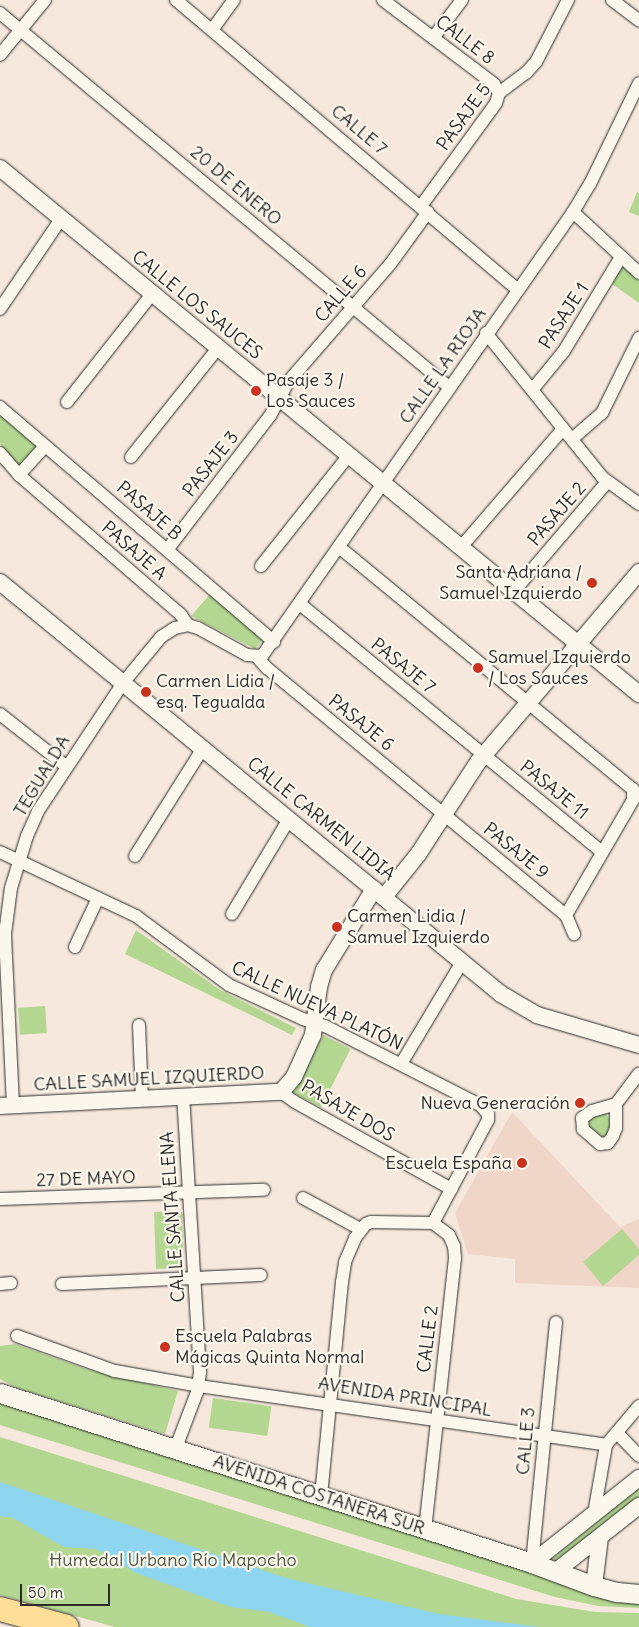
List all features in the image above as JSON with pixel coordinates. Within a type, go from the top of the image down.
[{"type":"highway","points":[[0,1609],[67,1627]]},
{"type":"main road","name":"AVENIDA COSTANERA SUR","points":[[0,1393],[532,1563],[594,1586],[617,1592],[639,1594]]},
{"type":"street","points":[[0,55],[45,0]]},
{"type":"street","name":"CALLE 7","points":[[176,0],[518,289]]},
{"type":"street","points":[[212,30],[234,0]]},
{"type":"street","name":"CALLE 8","points":[[383,0],[494,84],[499,93]]},
{"type":"street","points":[[433,38],[462,0]]},
{"type":"street","name":"PASAJE 5","points":[[425,209],[496,103],[499,93],[536,62],[568,0]]},
{"type":"street","points":[[612,0],[639,20]]},
{"type":"street","name":"20 DE ENERO","points":[[0,13],[449,387]]},
{"type":"street","name":"CALLE LA RIOJA","points":[[257,656],[262,656],[274,642],[486,333],[573,212],[597,171],[639,83]]},
{"type":"street","name":"CALLE LOS SAUCES","points":[[0,168],[639,694]]},
{"type":"street","name":"CALLE 6","points":[[280,398],[288,382],[398,255],[425,209]]},
{"type":"street","points":[[573,212],[639,273]]},
{"type":"street","points":[[0,309],[61,219]]},
{"type":"street","name":"PASAJE 1","points":[[532,390],[564,351],[621,257]]},
{"type":"street","points":[[67,402],[152,294]]},
{"type":"street","points":[[486,333],[607,482],[639,504]]},
{"type":"street","points":[[572,440],[602,414],[639,338]]},
{"type":"street","points":[[131,457],[218,348]]},
{"type":"street","name":"PASAJE 3","points":[[167,550],[270,416],[280,398]]},
{"type":"street","name":"PASAJE B","points":[[0,407],[274,642]]},
{"type":"street","points":[[461,547],[562,428]]},
{"type":"street","points":[[19,476],[46,446]]},
{"type":"street","name":"PASAJE A","points":[[0,453],[19,476],[181,615],[188,625],[198,628],[247,655],[257,656]]},
{"type":"street","points":[[261,566],[349,455]]},
{"type":"street","name":"PASAJE 2","points":[[514,591],[607,482]]},
{"type":"street","points":[[339,547],[630,785],[634,792],[633,800],[566,915],[574,934]]},
{"type":"street","points":[[379,893],[415,860],[483,755],[639,572]]},
{"type":"street","name":"CALLE CARMEN LIDIA","points":[[0,582],[501,994],[528,1011],[596,1034],[639,1045]]},
{"type":"street","name":"PASAJE 7","points":[[300,604],[483,755]]},
{"type":"street","name":"TEGUALDA","points":[[7,1106],[5,934],[11,888],[34,819],[123,683],[161,637],[175,628],[188,625]]},
{"type":"street","name":"PASAJE 6","points":[[257,656],[267,668],[444,815]]},
{"type":"street","points":[[0,714],[67,767]]},
{"type":"street","points":[[135,856],[203,748]]},
{"type":"street","name":"PASAJE 11","points":[[483,755],[602,852]]},
{"type":"street","name":"PASAJE 9","points":[[444,815],[566,915]]},
{"type":"street","points":[[232,914],[289,819]]},
{"type":"street","name":"CALLE NUEVA PLATÓN","points":[[0,852],[143,920],[221,980],[303,1020],[316,1024],[401,1064],[480,1105],[488,1114],[487,1124],[433,1223]]},
{"type":"street","name":"CALLE SAMUEL IZQUIERDO","points":[[7,1106],[281,1092],[298,1069],[310,1043],[316,1024],[322,976],[379,893]]},
{"type":"street","points":[[75,947],[98,898]]},
{"type":"street","points":[[401,1064],[462,962]]},
{"type":"street","points":[[139,1025],[142,1099]]},
{"type":"street","points":[[616,1104],[639,1074]]},
{"type":"street","name":"PASAJE DOS","points":[[281,1092],[295,1102],[451,1189]]},
{"type":"street","name":"CALLE SANTA ELENA","points":[[175,1450],[199,1386],[200,1372],[183,1097]]},
{"type":"street","name":"27 DE MAYO","points":[[0,1199],[264,1190]]},
{"type":"street","points":[[303,1198],[360,1229]]},
{"type":"street","points":[[321,1496],[344,1269],[348,1255],[360,1229],[371,1222],[433,1223]]},
{"type":"street","name":"CALLE 2","points":[[425,1529],[455,1258],[454,1246],[449,1235],[433,1223]]},
{"type":"street","points":[[62,1284],[261,1275]]},
{"type":"street","name":"CALLE 3","points":[[532,1563],[556,1322]]},
{"type":"street","name":"AVENIDA PRINCIPAL","points":[[17,1336],[114,1371],[199,1386],[606,1445]]},
{"type":"street","points":[[594,1514],[606,1445],[639,1406]]},
{"type":"street","points":[[618,1432],[639,1456]]},
{"type":"street","points":[[532,1563],[639,1478]]},
{"type":"street","points":[[555,1572],[639,1506]]},
{"type":"street","points":[[594,1586],[600,1537]]},
{"type":"shaded area","name":"Escuela España","points":[[512,1112],[620,1227],[639,1219],[639,1288],[515,1283],[515,1259],[468,1254],[455,1213]]},
{"type":"green space","points":[[637,192],[639,193],[639,216],[629,212]]},
{"type":"green space","points":[[622,265],[639,280],[639,303],[612,284]]},
{"type":"green space","points":[[0,411],[40,445],[19,468],[6,456],[0,443]]},
{"type":"green space","points":[[211,593],[264,638],[255,649],[191,616]]},
{"type":"green space","points":[[136,930],[220,990],[296,1028],[292,1035],[125,954]]},
{"type":"green space","points":[[45,1006],[47,1033],[20,1035],[18,1008]]},
{"type":"green space","points":[[323,1035],[351,1049],[321,1107],[293,1093]]},
{"type":"green space","points":[[604,1111],[612,1122],[612,1130],[602,1139],[598,1138],[586,1123],[587,1119]]},
{"type":"green space","points":[[182,1211],[184,1268],[156,1269],[154,1212]]},
{"type":"green space","points":[[622,1229],[639,1249],[639,1255],[603,1286],[583,1262]]},
{"type":"green space","points":[[15,1344],[86,1369],[178,1391],[165,1434],[17,1388],[0,1379],[0,1346]]},
{"type":"green space","points":[[213,1398],[271,1406],[267,1436],[209,1428]]},
{"type":"green space","points":[[0,1399],[639,1600],[639,1608],[598,1606],[555,1597],[0,1425]]},
{"type":"green space","name":"Humedal Urbano Río Mapocho","points":[[0,1437],[516,1599],[595,1612],[639,1613],[639,1627],[115,1627],[0,1595]]},
{"type":"green space","points":[[639,1488],[639,1500],[556,1564],[550,1560]]},
{"type":"water","points":[[0,1482],[286,1578],[439,1614],[540,1627],[310,1627],[269,1612],[231,1607],[136,1573],[97,1549],[64,1547],[13,1518],[0,1516]]},
{"type":"place","name":"Pasaje 3 / Los Sauces","points":[[256,391]]},
{"type":"place","name":"Santa Adriana / Samuel Izquierdo","points":[[592,583]]},
{"type":"place","name":"Samuel Izquierdo / Los Sauces","points":[[478,668]]},
{"type":"place","name":"Carmen Lidia / esq. Tegualda","points":[[146,692]]},
{"type":"place","name":"Carmen Lidia / Samuel Izquierdo","points":[[337,927]]},
{"type":"place","name":"Nueva Generación","points":[[580,1103]]},
{"type":"place","name":"Escuela España","points":[[522,1163]]},
{"type":"place","name":"Escuela Palabras Mágicas Quinta Normal","points":[[165,1347]]}]
